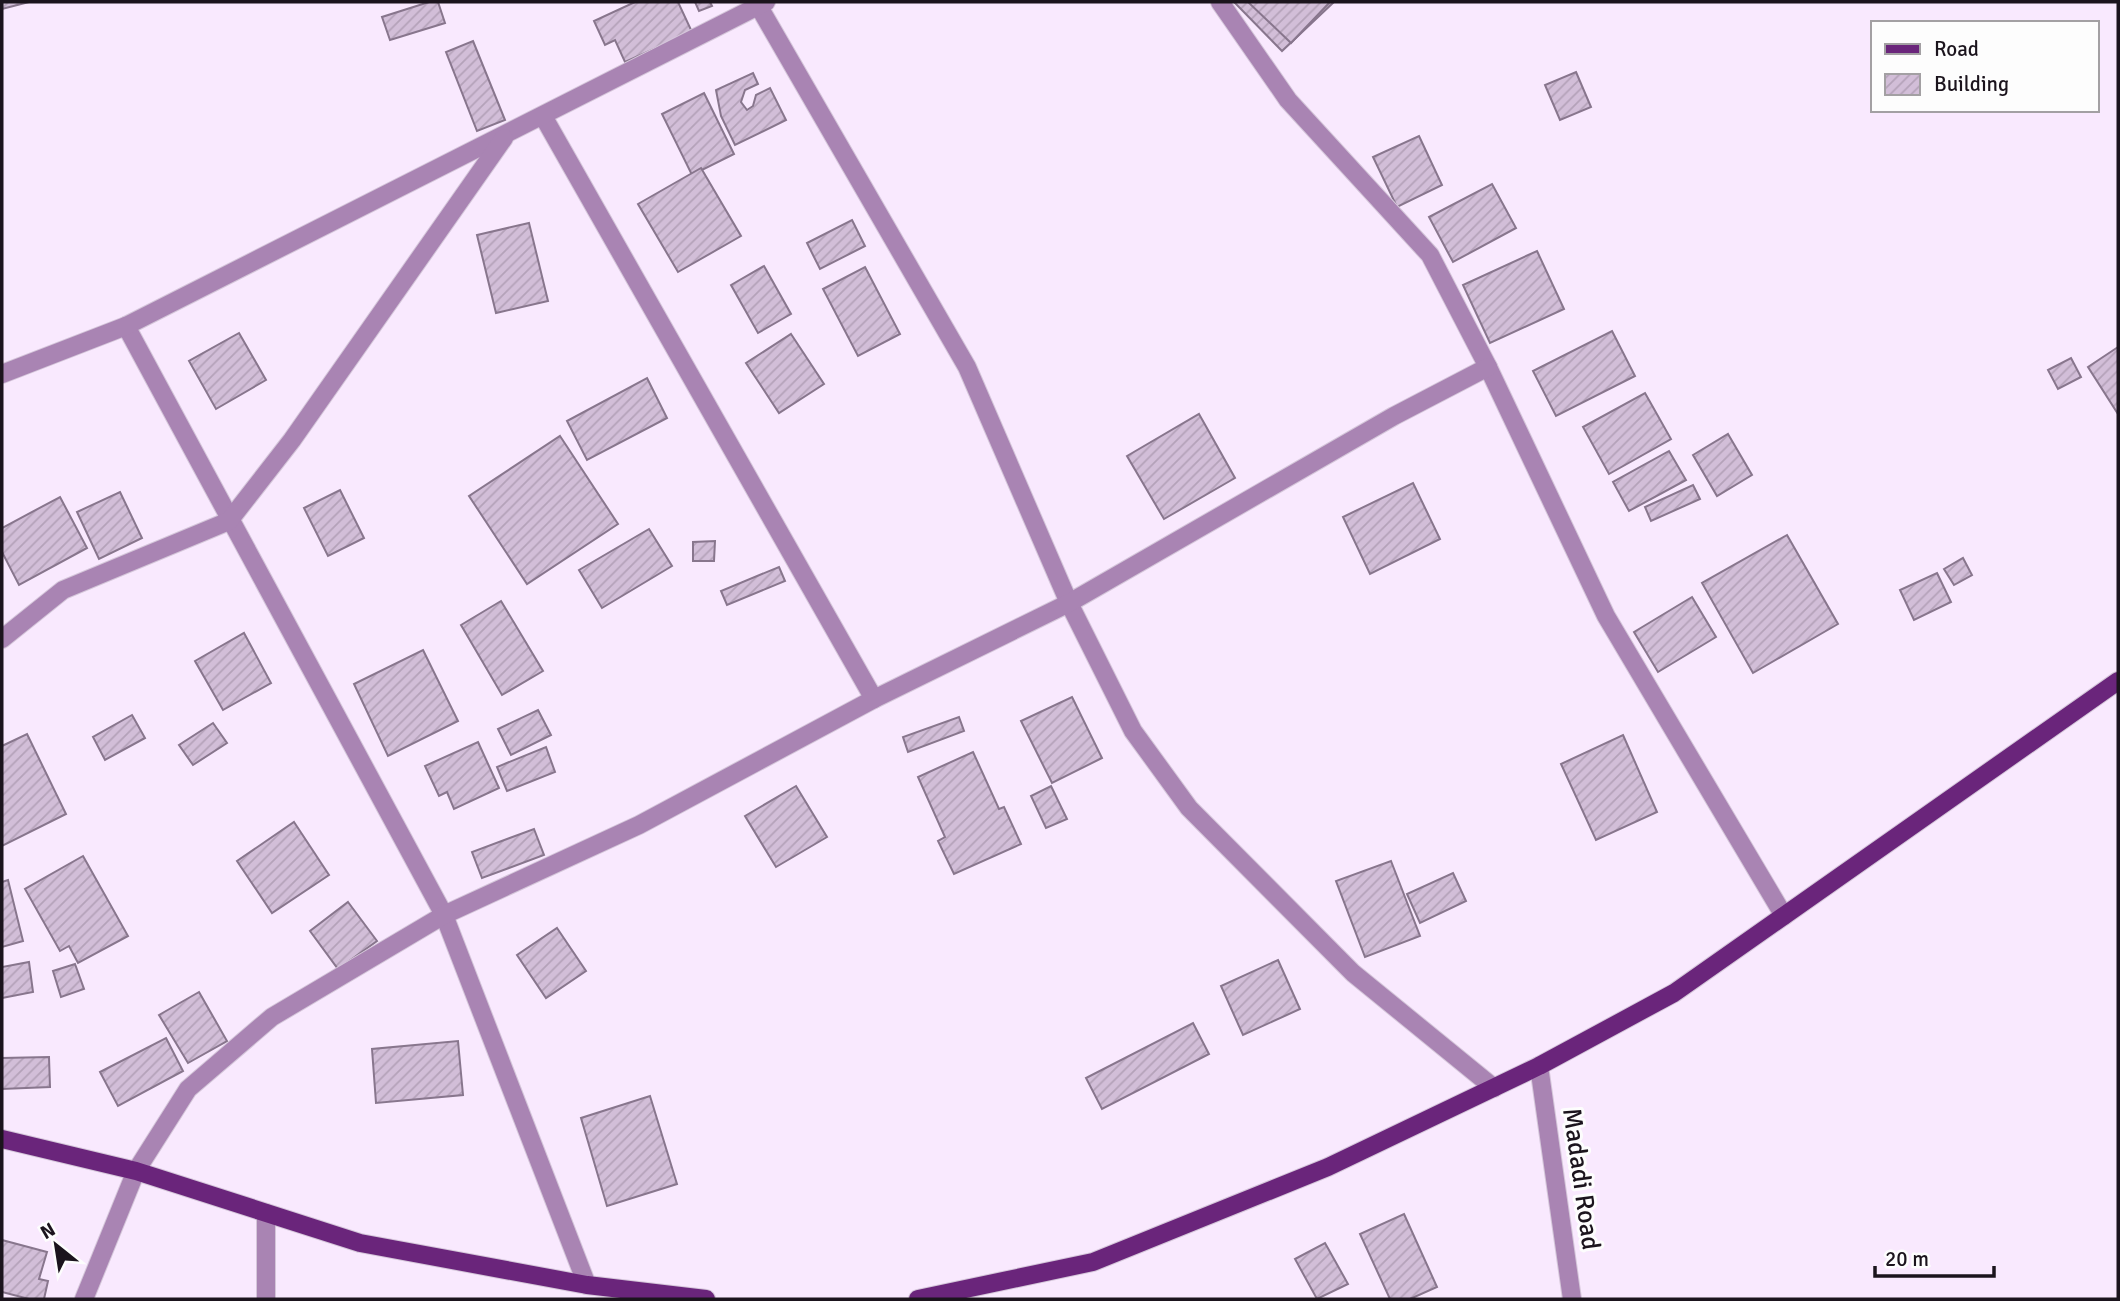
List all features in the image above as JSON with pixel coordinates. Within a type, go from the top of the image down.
[{"type":"main road","points":[[918,1299],[1093,1262],[1328,1167],[1539,1066],[1674,993],[2118,681]]},
{"type":"main road","points":[[2,1139],[136,1171],[360,1243],[587,1285],[706,1299]]},
{"type":"street","points":[[1220,2],[1288,100],[1430,254],[1488,367],[1606,616],[1784,916]]},
{"type":"street","points":[[2,374],[126,326],[762,4],[967,367],[1069,603],[1133,731],[1189,808],[1353,972],[1494,1088]]},
{"type":"street","points":[[543,116],[874,699]]},
{"type":"street","points":[[2,639],[63,590],[229,521],[292,440],[506,135]]},
{"type":"street","points":[[126,326],[444,915],[587,1285]]},
{"type":"street","points":[[84,1299],[136,1171],[188,1089],[272,1017],[444,915],[639,825],[874,699],[1069,603],[1394,416],[1488,367]]},
{"type":"street","name":"Madadi Road","points":[[1539,1066],[1573,1299]]},
{"type":"street","points":[[266,1213],[266,1299]]},
{"type":"building","points":[[2,2],[29,2],[2,9]]},
{"type":"building","points":[[429,2],[438,2],[445,23],[390,40],[382,17]]},
{"type":"building","points":[[635,2],[678,2],[692,32],[625,62],[615,40],[605,45],[594,21]]},
{"type":"building","points":[[695,2],[710,2],[712,6],[699,11]]},
{"type":"building","points":[[1234,2],[1334,2],[1282,51]]},
{"type":"building","points":[[1248,2],[1330,2],[1291,43]]},
{"type":"building","points":[[473,41],[505,120],[477,131],[446,52]]},
{"type":"building","points":[[1576,72],[1591,107],[1560,120],[1545,85]]},
{"type":"building","points":[[753,73],[758,84],[745,90],[741,102],[747,110],[753,106],[756,95],[770,88],[786,120],[735,145],[721,116],[716,90]]},
{"type":"building","points":[[704,93],[734,154],[692,175],[662,114]]},
{"type":"building","points":[[1419,136],[1442,185],[1397,207],[1373,157]]},
{"type":"building","points":[[701,168],[741,236],[678,272],[638,204]]},
{"type":"building","points":[[1492,184],[1516,228],[1453,262],[1429,217]]},
{"type":"building","points":[[852,220],[865,246],[820,269],[807,243]]},
{"type":"building","points":[[529,223],[548,301],[496,313],[477,235]]},
{"type":"building","points":[[1537,251],[1564,309],[1490,343],[1463,285]]},
{"type":"building","points":[[764,266],[791,314],[758,333],[731,285]]},
{"type":"building","points":[[865,267],[900,334],[858,356],[823,289]]},
{"type":"building","points":[[1612,331],[1635,376],[1556,416],[1533,371]]},
{"type":"building","points":[[239,333],[266,380],[216,409],[189,361]]},
{"type":"building","points":[[791,334],[824,384],[779,413],[746,363]]},
{"type":"building","points":[[2118,347],[2118,414],[2088,367]]},
{"type":"building","points":[[2071,358],[2081,377],[2058,389],[2048,370]]},
{"type":"building","points":[[647,378],[667,418],[587,460],[567,421]]},
{"type":"building","points":[[1645,393],[1671,439],[1609,474],[1583,427]]},
{"type":"building","points":[[1199,414],[1235,478],[1164,519],[1127,456]]},
{"type":"building","points":[[1728,434],[1752,475],[1717,496],[1693,455]]},
{"type":"building","points":[[560,436],[618,524],[527,584],[469,496]]},
{"type":"building","points":[[1669,451],[1686,480],[1629,511],[1613,482]]},
{"type":"building","points":[[1413,483],[1440,539],[1370,574],[1343,517]]},
{"type":"building","points":[[1693,485],[1700,499],[1651,521],[1645,507]]},
{"type":"building","points":[[340,490],[364,538],[328,556],[304,508]]},
{"type":"building","points":[[120,492],[142,538],[99,559],[77,512]]},
{"type":"building","points":[[60,497],[87,548],[19,585],[2,552],[2,528]]},
{"type":"building","points":[[649,529],[672,566],[602,608],[579,570]]},
{"type":"building","points":[[1787,535],[1838,624],[1753,673],[1702,583]]},
{"type":"building","points":[[715,541],[714,561],[693,561],[693,542]]},
{"type":"building","points":[[1963,558],[1972,575],[1954,585],[1944,569]]},
{"type":"building","points":[[779,567],[785,581],[727,605],[721,591]]},
{"type":"building","points":[[1937,573],[1951,602],[1914,620],[1900,590]]},
{"type":"building","points":[[1692,597],[1716,637],[1658,672],[1634,632]]},
{"type":"building","points":[[501,601],[543,671],[502,695],[461,625]]},
{"type":"building","points":[[244,633],[271,683],[223,710],[195,661]]},
{"type":"building","points":[[423,650],[458,721],[388,756],[354,684]]},
{"type":"building","points":[[1072,697],[1102,758],[1052,783],[1021,721]]},
{"type":"building","points":[[538,710],[551,735],[511,755],[498,729]]},
{"type":"building","points":[[132,715],[145,738],[105,760],[93,737]]},
{"type":"building","points":[[959,717],[964,731],[908,752],[903,737]]},
{"type":"building","points":[[213,723],[227,743],[193,765],[179,745]]},
{"type":"building","points":[[27,734],[66,814],[2,846],[2,746]]},
{"type":"building","points":[[1623,735],[1657,812],[1596,840],[1561,764]]},
{"type":"building","points":[[478,742],[499,788],[454,809],[447,792],[439,796],[425,766]]},
{"type":"building","points":[[546,747],[555,772],[507,791],[497,767]]},
{"type":"building","points":[[973,752],[999,809],[1004,807],[1021,844],[954,874],[938,841],[945,837],[918,777]]},
{"type":"building","points":[[796,786],[827,837],[776,867],[745,816]]},
{"type":"building","points":[[1051,786],[1067,819],[1046,828],[1031,796]]},
{"type":"building","points":[[294,822],[329,875],[272,913],[237,861]]},
{"type":"building","points":[[534,829],[544,855],[482,878],[472,852]]},
{"type":"building","points":[[83,856],[128,936],[78,963],[69,946],[60,951],[25,889]]},
{"type":"building","points":[[1391,861],[1420,936],[1365,957],[1336,881]]},
{"type":"building","points":[[1453,873],[1466,901],[1420,923],[1407,894]]},
{"type":"building","points":[[8,880],[23,941],[2,947],[2,882]]},
{"type":"building","points":[[348,902],[377,941],[338,969],[310,931]]},
{"type":"building","points":[[557,928],[586,971],[546,998],[517,955]]},
{"type":"building","points":[[1278,960],[1300,1009],[1243,1035],[1221,986]]},
{"type":"building","points":[[29,962],[33,992],[2,998],[2,967]]},
{"type":"building","points":[[75,964],[84,989],[61,997],[53,971]]},
{"type":"building","points":[[199,992],[227,1041],[188,1063],[159,1015]]},
{"type":"building","points":[[1193,1023],[1209,1054],[1102,1109],[1086,1078]]},
{"type":"building","points":[[166,1038],[183,1071],[118,1106],[100,1072]]},
{"type":"building","points":[[458,1041],[463,1095],[376,1103],[372,1049]]},
{"type":"building","points":[[49,1057],[50,1087],[2,1089],[2,1058]]},
{"type":"building","points":[[650,1096],[677,1184],[607,1206],[581,1118]]},
{"type":"building","points":[[1404,1214],[1437,1287],[1410,1299],[1390,1299],[1360,1234]]},
{"type":"building","points":[[2,1240],[47,1252],[39,1279],[48,1281],[44,1299],[29,1299],[2,1292]]},
{"type":"building","points":[[1325,1243],[1348,1284],[1317,1299],[1295,1259]]}]
